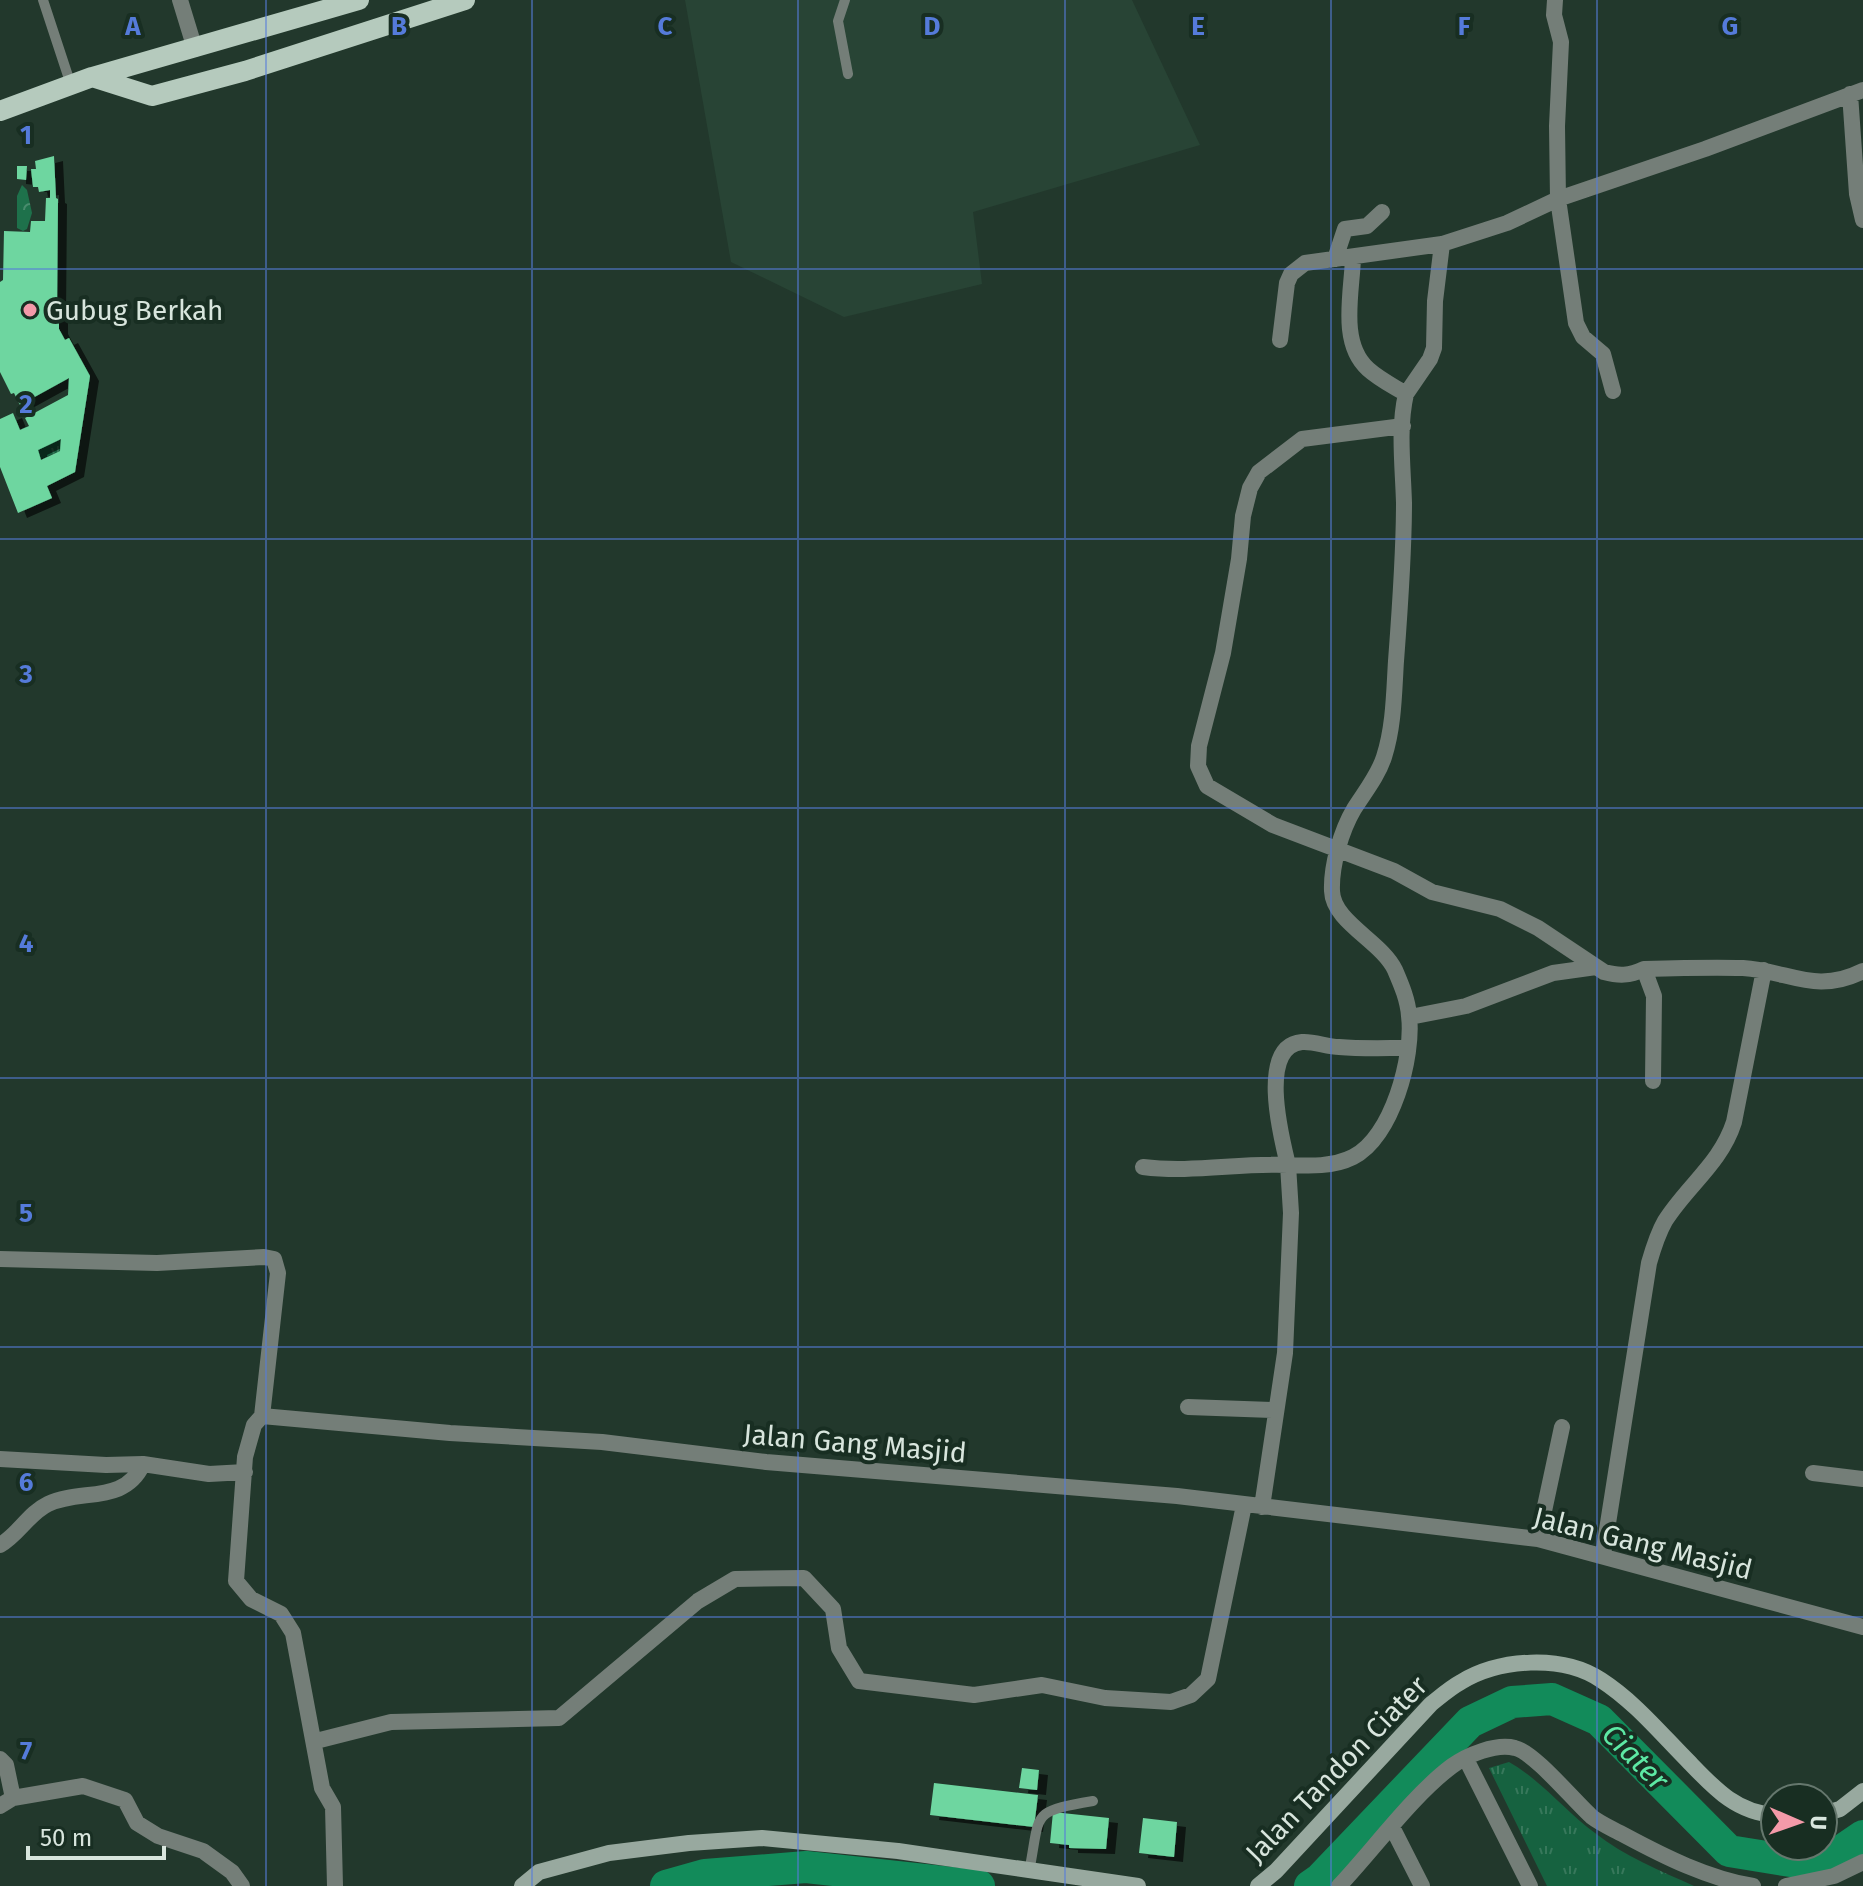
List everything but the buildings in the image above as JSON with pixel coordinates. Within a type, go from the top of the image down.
[{"type":"main road","points":[[0,111],[92,77],[359,0]]},
{"type":"main road","points":[[92,77],[152,96],[245,71],[465,0]]},
{"type":"street","points":[[180,0],[195,49]]},
{"type":"street","points":[[1555,0],[1554,15],[1561,42],[1558,199],[1576,323],[1583,337],[1603,354],[1613,391]]},
{"type":"street","points":[[1280,340],[1287,283],[1291,274],[1305,263],[1442,244],[1507,223],[1558,199],[1705,149],[1856,92],[1857,194],[1863,220]]},
{"type":"street","points":[[1335,259],[1345,229],[1367,226],[1382,212]]},
{"type":"street","points":[[1143,1167],[1193,1170],[1251,1164],[1336,1164],[1356,1156],[1371,1144],[1390,1114],[1402,1078],[1410,1017],[1402,988],[1382,950],[1342,915],[1334,904],[1334,873],[1352,813],[1384,758],[1392,716],[1404,556],[1403,426],[1406,394],[1434,348],[1435,301],[1442,244]]},
{"type":"street","points":[[1353,258],[1350,337],[1357,355],[1377,376],[1406,394]]},
{"type":"street","points":[[1403,426],[1302,439],[1259,472],[1250,488],[1223,653],[1199,746],[1198,766],[1207,786],[1273,825],[1394,871],[1432,892],[1500,909],[1538,928],[1596,967],[1616,975],[1764,970],[1819,983],[1863,971]]},
{"type":"street","points":[[1410,1017],[1466,1006],[1553,973],[1596,967]]},
{"type":"street","points":[[1603,1555],[1655,1239],[1666,1220],[1727,1143],[1734,1122],[1764,970]]},
{"type":"street","points":[[1638,972],[1654,996],[1653,1081]]},
{"type":"street","points":[[1262,1507],[1285,1353],[1291,1213],[1288,1165],[1275,1111],[1283,1057],[1291,1046],[1303,1042],[1338,1047],[1407,1048]]},
{"type":"street","points":[[0,1259],[157,1263],[274,1259],[278,1273],[262,1416],[250,1434],[236,1581],[251,1599],[281,1614],[293,1633],[316,1741],[322,1788],[333,1807],[335,1886]]},
{"type":"street","points":[[1188,1407],[1275,1410]]},
{"type":"street","name":"Jalan Gang Masjid","points":[[262,1416],[450,1433],[602,1442],[766,1462],[1177,1496],[1538,1539],[1863,1627]]},
{"type":"street","points":[[1538,1539],[1562,1427]]},
{"type":"street","points":[[0,1459],[143,1464],[209,1474],[245,1472]]},
{"type":"street","points":[[0,1545],[47,1504],[120,1489],[135,1477],[143,1464]]},
{"type":"street","points":[[1813,1473],[1863,1479]]},
{"type":"street","points":[[316,1741],[391,1722],[559,1718],[698,1601],[735,1579],[804,1578],[833,1609],[839,1648],[859,1681],[974,1695],[1042,1685],[1105,1698],[1171,1702],[1191,1695],[1208,1679],[1244,1505]]},
{"type":"street","name":"Jalan Tandon Ciater","points":[[1258,1886],[1276,1871],[1431,1704],[1461,1681],[1493,1668],[1526,1663],[1561,1665],[1598,1678],[1630,1702],[1722,1796],[1759,1813]]},
{"type":"street","points":[[1339,1886],[1453,1765],[1497,1748],[1515,1748],[1531,1756],[1595,1819],[1663,1857],[1716,1877],[1753,1886]]},
{"type":"street","points":[[0,1759],[6,1765],[6,1802],[83,1786],[125,1800],[137,1823],[158,1836],[203,1851],[232,1872],[242,1886]]},
{"type":"street","points":[[1466,1759],[1530,1886]]},
{"type":"street","points":[[1839,1809],[1863,1791]]},
{"type":"street","points":[[1392,1827],[1422,1886]]},
{"type":"street","points":[[522,1886],[539,1872],[609,1853],[762,1838],[898,1851],[1138,1886]]},
{"type":"street","points":[[1786,1886],[1834,1876],[1863,1862]]},
{"type":"lane","points":[[43,0],[71,85]]},
{"type":"lane","points":[[845,0],[838,21],[848,74]]},
{"type":"lane","points":[[1029,1872],[1043,1813],[1052,1808],[1093,1801]]},
{"type":"shaded area","points":[[685,0],[1132,0],[1200,145],[973,212],[982,284],[844,317],[731,262]]},
{"type":"green space","points":[[22,185],[27,190],[32,213],[27,229],[23,231],[17,228],[17,196]]},
{"type":"green space","points":[[61,439],[60,451],[41,459],[39,449]]},
{"type":"green space","points":[[1509,1762],[1606,1841],[1694,1886],[1547,1886],[1489,1768]]},
{"type":"waterway","name":"Ciater","points":[[1310,1886],[1470,1722],[1512,1702],[1552,1699],[1599,1720],[1729,1851],[1797,1862],[1841,1851],[1863,1836]]},
{"type":"waterway","name":"Ciater","points":[[666,1886],[705,1875],[806,1867],[979,1886]]},
{"type":"place","name":"Gubug Berkah","points":[[30,310]]}]
